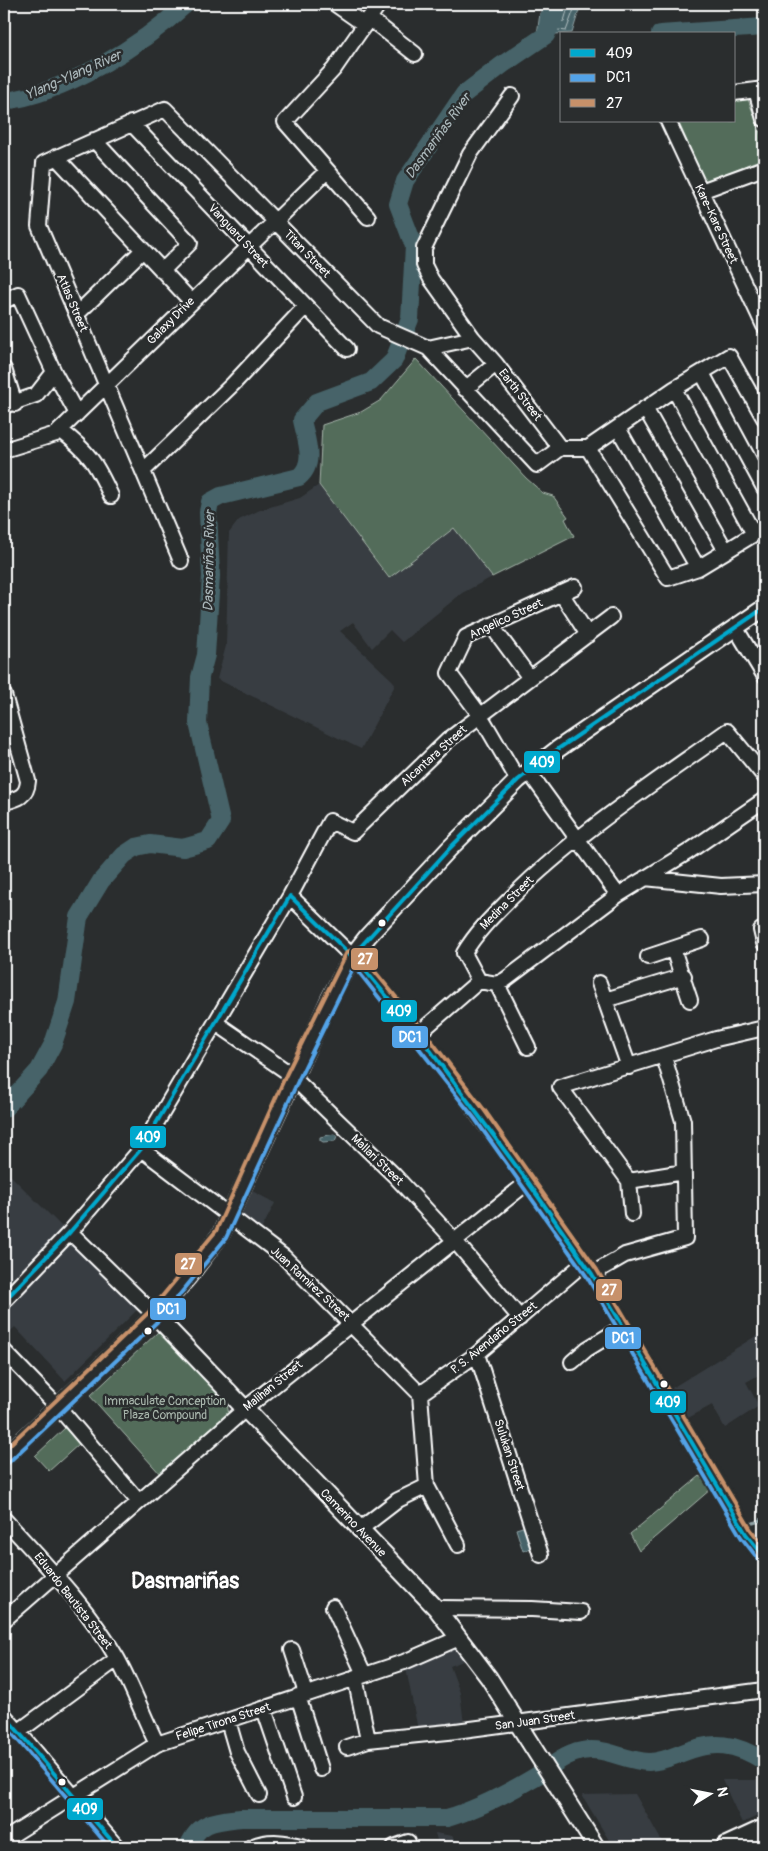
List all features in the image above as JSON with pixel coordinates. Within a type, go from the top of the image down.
[{"type":"highway","points":[[734,1846],[764,1830]]},
{"type":"highway","points":[[756,1847],[764,1843]]},
{"type":"main road","points":[[4,1458],[59,1408],[155,1315],[188,1277],[221,1234],[292,1078],[353,955],[449,849],[523,776],[558,749],[764,608]]},
{"type":"main road","name":"Camerino Avenue","points":[[155,1315],[359,1530],[436,1608],[489,1678],[596,1847]]},
{"type":"street","points":[[335,4],[367,21],[415,54]]},
{"type":"street","points":[[368,216],[326,171],[285,122],[334,69],[379,4]]},
{"type":"street","points":[[736,93],[760,90],[764,119]]},
{"type":"street","name":"Earth Street","points":[[512,96],[470,154],[424,248],[424,265],[426,271],[473,338],[496,364],[560,448]]},
{"type":"street","name":"Atlas Street","points":[[165,109],[131,122],[44,163],[39,226],[181,561]]},
{"type":"street","name":"Titan Street","points":[[165,109],[378,326],[428,348]]},
{"type":"street","name":"Vanguard Street","points":[[131,122],[248,248],[347,349]]},
{"type":"street","name":"Kare-Kare Street","points":[[668,122],[764,326]]},
{"type":"street","points":[[94,140],[190,243],[162,271]]},
{"type":"street","points":[[56,157],[142,251],[191,301]]},
{"type":"street","points":[[701,191],[764,168]]},
{"type":"street","name":"Galaxy Drive","points":[[4,450],[56,434],[106,387],[191,301],[276,222],[326,171]]},
{"type":"street","points":[[77,314],[142,251]]},
{"type":"street","points":[[4,301],[18,294],[54,372],[77,414]]},
{"type":"street","points":[[144,470],[239,378],[306,306]]},
{"type":"street","points":[[473,338],[428,348],[537,465],[560,448],[588,448],[674,389],[729,356],[764,418]]},
{"type":"street","points":[[465,389],[496,364]]},
{"type":"street","points":[[4,369],[9,405],[36,395],[54,372]]},
{"type":"street","points":[[702,373],[764,488]]},
{"type":"street","points":[[588,448],[668,578],[698,568],[759,531],[674,389]]},
{"type":"street","points":[[645,408],[726,551]]},
{"type":"street","points":[[618,428],[698,568]]},
{"type":"street","points":[[60,430],[85,449],[98,468],[111,496]]},
{"type":"street","name":"Angelico Street","points":[[480,715],[449,673],[466,637],[575,587]]},
{"type":"street","points":[[561,593],[588,635]]},
{"type":"street","points":[[480,715],[611,617]]},
{"type":"street","points":[[491,625],[530,678]]},
{"type":"street","points":[[735,627],[764,675]]},
{"type":"street","points":[[4,695],[28,781],[28,789],[18,799],[4,802]]},
{"type":"street","name":"Alcantara Street","points":[[290,896],[330,820],[353,832],[448,740],[480,715],[523,776]]},
{"type":"street","points":[[578,838],[727,730],[764,776]]},
{"type":"street","points":[[523,776],[578,838],[618,895]]},
{"type":"street","points":[[418,1034],[479,982],[497,984],[505,980],[618,895],[764,800]]},
{"type":"street","name":"Medina Street","points":[[479,982],[464,953],[475,934],[540,870],[578,838]]},
{"type":"street","points":[[646,878],[721,886],[764,884]]},
{"type":"street","points":[[4,1301],[70,1232],[141,1149],[290,896],[353,955],[418,1034],[528,1182],[588,1269],[746,1534],[764,1556]]},
{"type":"street","points":[[648,957],[702,939]]},
{"type":"street","points":[[674,949],[690,1000]]},
{"type":"street","points":[[605,1000],[684,976]]},
{"type":"street","points":[[599,983],[629,1067]]},
{"type":"street","points":[[497,984],[528,1047]]},
{"type":"street","name":"Mallari Street","points":[[216,1023],[292,1078],[394,1175],[455,1241],[520,1318]]},
{"type":"street","points":[[632,1214],[629,1181],[560,1086],[664,1057],[716,1040],[764,1028]]},
{"type":"street","points":[[629,1181],[684,1172],[683,1121],[664,1057]]},
{"type":"street","name":"Juan Ramirez Street","points":[[141,1149],[231,1215],[284,1257],[352,1323],[420,1394]]},
{"type":"street","name":"P. S. Avendaño Street","points":[[420,1394],[477,1354],[520,1318],[588,1269],[625,1255],[685,1238],[684,1172]]},
{"type":"street","name":"Malihan Street","points":[[4,1620],[245,1409],[528,1182]]},
{"type":"street","name":"Camerino Avenue","points":[[70,1232],[155,1315]]},
{"type":"street","points":[[572,1362],[587,1348],[623,1327]]},
{"type":"street","points":[[4,1351],[59,1408],[138,1502]]},
{"type":"street","name":"Sulukan Street","points":[[477,1354],[541,1555]]},
{"type":"street","points":[[420,1394],[427,1486],[458,1545]]},
{"type":"street","points":[[359,1530],[398,1500],[427,1486]]},
{"type":"street","name":"Eduardo Bautista Street","points":[[4,1519],[56,1576],[100,1631],[117,1659],[156,1744]]},
{"type":"street","points":[[333,1607],[360,1676],[368,1740]]},
{"type":"street","points":[[436,1608],[532,1609],[581,1612]]},
{"type":"street","name":"Felipe Tirona Street","points":[[4,1840],[156,1744],[264,1709],[302,1694],[404,1662],[459,1638]]},
{"type":"street","points":[[292,1650],[321,1769]]},
{"type":"street","points":[[18,1732],[117,1659]]},
{"type":"street","name":"San Juan Street","points":[[347,1747],[368,1740],[448,1732],[764,1690]]},
{"type":"street","points":[[264,1709],[294,1797]]},
{"type":"street","points":[[5,1718],[117,1847]]},
{"type":"street","points":[[228,1721],[236,1752],[259,1795]]},
{"type":"street","points":[[251,1847],[262,1842],[280,1842],[304,1847]]},
{"type":"street","points":[[394,1847],[408,1842]]},
{"type":"shaded area","points":[[319,485],[388,578],[454,528],[492,577],[462,593],[402,642],[390,630],[372,648],[353,622],[340,631],[395,685],[361,749],[217,679],[226,646],[229,533],[239,520],[260,510],[300,498]]},
{"type":"shaded area","points":[[4,1169],[63,1228],[4,1290]]},
{"type":"shaded area","points":[[248,1189],[275,1203],[259,1234],[234,1217]]},
{"type":"shaded area","points":[[72,1238],[139,1308],[65,1381],[15,1327],[4,1337],[4,1310]]},
{"type":"shaded area","points":[[764,1331],[764,1372],[746,1382],[759,1406],[725,1428],[712,1405],[688,1418],[672,1388]]},
{"type":"shaded area","points":[[454,1649],[463,1661],[450,1666],[460,1693],[464,1724],[418,1730],[406,1668]]},
{"type":"shaded area","points":[[722,1780],[757,1780],[764,1813],[742,1823]]},
{"type":"shaded area","points":[[635,1794],[665,1847],[613,1847],[582,1795]]},
{"type":"shaded area","points":[[435,1833],[452,1836],[460,1847],[439,1847]]},
{"type":"green space","points":[[746,94],[764,142],[764,158],[705,182],[678,122],[736,122],[736,96]]},
{"type":"green space","points":[[416,359],[526,478],[543,493],[553,496],[568,517],[565,519],[574,536],[492,577],[454,528],[389,578],[319,485],[322,425],[361,412],[381,400]]},
{"type":"green space","name":"Immaculate Conception Plaza Compound","points":[[159,1331],[227,1404],[229,1415],[162,1476],[90,1396]]},
{"type":"green space","points":[[65,1428],[79,1444],[49,1471],[35,1456]]},
{"type":"green space","points":[[700,1476],[711,1489],[639,1551],[630,1534]]},
{"type":"water","points":[[546,4],[581,4],[572,32],[537,35],[540,13]]},
{"type":"water","points":[[334,1134],[337,1136],[335,1141],[323,1142],[320,1140],[320,1137]]},
{"type":"water","points":[[526,1526],[533,1547],[523,1551],[516,1529]]},
{"type":"waterway","name":"Ylang-Ylang River","points":[[4,101],[27,97],[52,89],[101,65],[125,51],[168,20],[186,4]]},
{"type":"waterway","name":"Dasmariñas River","points":[[4,1109],[39,1070],[53,1044],[67,1002],[79,917],[101,881],[124,855],[136,847],[150,844],[183,848],[208,841],[221,821],[198,723],[200,677],[206,655],[211,576],[208,512],[210,502],[221,496],[299,477],[307,465],[308,458],[302,420],[317,402],[371,382],[394,360],[410,319],[414,246],[398,204],[405,181],[464,94],[546,35],[560,4]]},
{"type":"waterway","points":[[690,32],[764,27]]},
{"type":"waterway","points":[[745,1525],[764,1518]]},
{"type":"waterway","points":[[188,1847],[192,1838],[203,1827],[223,1820],[241,1818],[447,1818],[492,1801],[562,1759],[582,1751],[601,1751],[629,1759],[649,1762],[666,1759],[704,1746],[724,1745],[743,1750],[764,1761]]},
{"type":"transit line","name":"409","points":[[353,955],[449,849],[518,780],[558,749],[764,608]]},
{"type":"transit line","name":"409","points":[[4,1301],[70,1232],[141,1149],[290,896],[359,963],[418,1034],[528,1182],[592,1274],[746,1534],[764,1556]]},
{"type":"transit line","name":"27","points":[[4,1450],[150,1311],[216,1231],[286,1075],[347,952],[354,949],[358,951],[423,1030],[485,1111],[597,1270],[751,1530],[764,1546]]},
{"type":"transit line","name":"DC1","points":[[8,1463],[159,1320],[226,1238],[298,1081],[354,966],[475,1119],[587,1277],[741,1537],[759,1560]]},
{"type":"transit line","name":"409","points":[[4,1715],[117,1847]]},
{"type":"transit line","name":"DC1","points":[[4,1724],[109,1847]]},
{"type":"district","name":"Dasmariñas","points":[[185,1581]]}]
